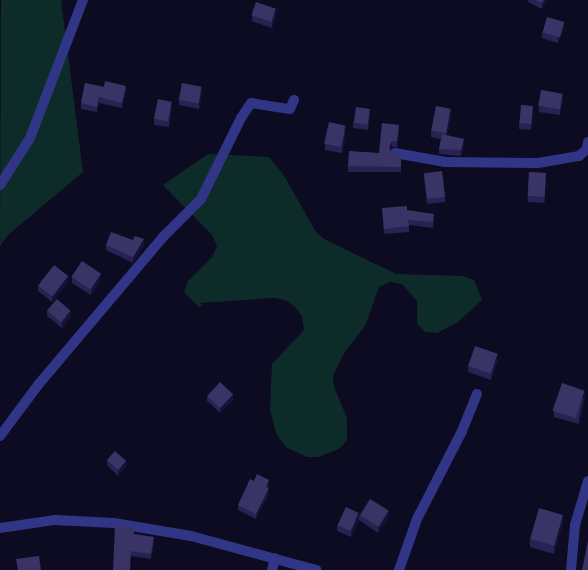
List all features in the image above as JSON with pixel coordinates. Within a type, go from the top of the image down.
[{"type":"street","points":[[0,185],[30,138],[83,0]]},
{"type":"street","points":[[0,436],[38,385],[164,236],[201,199],[241,118],[251,103],[290,109],[294,100]]},
{"type":"street","points":[[395,153],[444,162],[538,163],[579,156],[587,148],[588,142]]},
{"type":"street","points":[[399,570],[418,519],[462,431],[477,394]]},
{"type":"street","points":[[571,570],[575,525],[588,481]]},
{"type":"street","points":[[0,528],[55,520],[114,523],[190,536],[316,570]]},
{"type":"street","points":[[272,570],[275,558]]},
{"type":"green space","points":[[1,0],[61,0],[83,172],[8,235],[0,246]]},
{"type":"green space","points":[[208,154],[269,157],[283,174],[316,232],[324,239],[396,274],[463,276],[474,280],[482,300],[458,322],[437,333],[425,332],[417,324],[417,301],[402,284],[390,282],[379,287],[365,326],[344,353],[333,375],[334,387],[347,418],[347,440],[339,449],[318,457],[307,457],[286,447],[276,433],[270,410],[272,364],[304,330],[302,316],[295,307],[285,300],[274,298],[200,303],[202,305],[199,307],[184,292],[188,281],[212,257],[217,246],[212,235],[163,185]]},
{"type":"building","points":[[535,0],[544,0],[542,3]]},
{"type":"building","points":[[256,2],[276,9],[271,22],[251,15]]},
{"type":"building","points":[[547,17],[564,22],[560,37],[543,32]]},
{"type":"building","points":[[105,81],[126,86],[122,103],[99,97],[97,107],[81,103],[85,83],[104,87]]},
{"type":"building","points":[[182,83],[202,87],[198,104],[179,100]]},
{"type":"building","points":[[541,90],[563,94],[560,110],[538,106]]},
{"type":"building","points":[[158,99],[172,102],[168,121],[154,119]]},
{"type":"building","points":[[521,105],[533,106],[531,124],[519,123]]},
{"type":"building","points":[[436,106],[451,109],[446,133],[431,131]]},
{"type":"building","points":[[356,107],[370,109],[368,125],[354,123]]},
{"type":"building","points":[[329,122],[346,126],[341,147],[324,143]]},
{"type":"building","points":[[382,123],[399,125],[397,141],[392,141],[389,147],[391,153],[401,155],[401,167],[348,166],[349,151],[379,153]]},
{"type":"building","points":[[442,134],[464,139],[461,150],[439,149]]},
{"type":"building","points":[[442,171],[445,197],[427,199],[424,173]]},
{"type":"building","points":[[529,172],[546,173],[545,197],[528,196]]},
{"type":"building","points":[[407,206],[407,210],[434,214],[433,222],[408,220],[409,226],[384,229],[382,208]]},
{"type":"building","points":[[111,232],[133,240],[135,236],[144,239],[133,257],[106,245]]},
{"type":"building","points":[[82,261],[101,274],[90,290],[71,277]]},
{"type":"building","points":[[54,265],[68,276],[52,297],[38,285]]},
{"type":"building","points":[[57,299],[71,311],[61,322],[47,310]]},
{"type":"building","points":[[475,346],[498,354],[491,374],[468,366]]},
{"type":"building","points":[[220,382],[233,394],[220,408],[207,396]]},
{"type":"building","points":[[562,383],[585,391],[575,418],[553,410]]},
{"type":"building","points":[[115,451],[126,461],[118,470],[107,460]]},
{"type":"building","points":[[257,474],[269,480],[266,487],[269,488],[256,514],[238,505],[250,479],[254,481]]},
{"type":"building","points":[[370,499],[389,511],[379,527],[360,515]]},
{"type":"building","points":[[346,507],[359,513],[350,531],[338,525]]},
{"type":"building","points":[[539,508],[563,515],[554,546],[530,539]]},
{"type":"building","points":[[115,526],[134,528],[134,534],[154,537],[151,554],[131,551],[130,570],[113,570]]},
{"type":"building","points":[[588,541],[588,570],[582,570]]},
{"type":"building","points":[[39,556],[41,570],[18,570],[16,559]]}]
